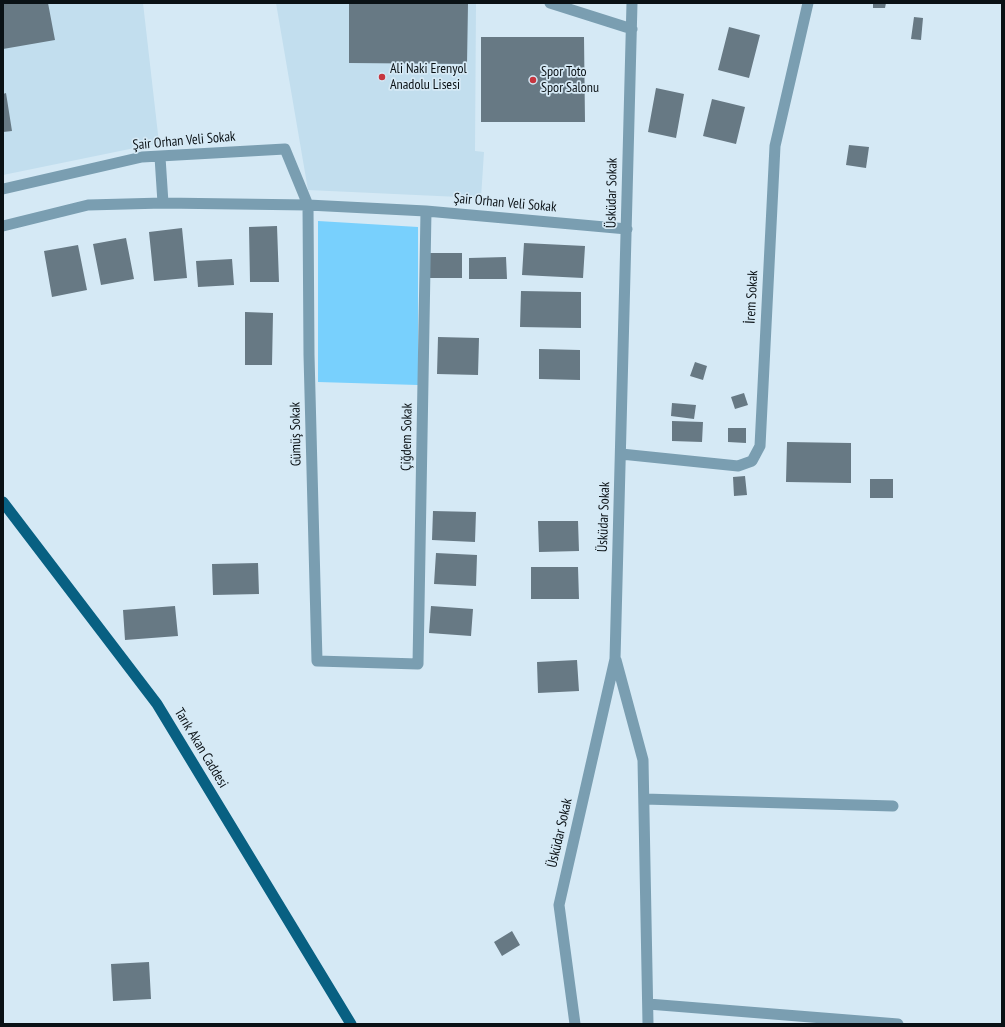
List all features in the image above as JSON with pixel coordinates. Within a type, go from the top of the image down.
[{"type":"main road","name":"Tarık Akan Caddesi","points":[[3,502],[157,704],[351,1024]]},
{"type":"street","points":[[550,3],[632,29]]},
{"type":"street","name":"Üsküdar Sokak","points":[[575,1024],[559,905],[615,659],[632,3]]},
{"type":"street","name":"İrem Sokak","points":[[621,454],[738,466],[752,461],[760,446],[775,146],[808,3]]},
{"type":"street","name":"Şair Orhan Veli Sokak","points":[[3,189],[142,158],[285,149],[308,205]]},
{"type":"street","points":[[160,157],[163,203]]},
{"type":"street","name":"Şair Orhan Veli Sokak","points":[[3,226],[88,205],[163,203],[308,205],[426,211],[626,229]]},
{"type":"street","name":"Gümüş Sokak","points":[[308,205],[309,354],[317,661],[418,664]]},
{"type":"street","name":"Çiğdem Sokak","points":[[418,664],[426,211]]},
{"type":"street","points":[[615,659],[643,760],[648,1024]]},
{"type":"street","points":[[644,799],[893,806]]},
{"type":"street","points":[[648,1004],[898,1024]]},
{"type":"shaded area","points":[[3,3],[143,3],[159,143],[3,175]]},
{"type":"shaded area","name":"Ali Naki Erenyol Anadolu Lisesi","points":[[276,3],[476,3],[475,151],[484,152],[481,198],[308,190]]},
{"type":"shaded area","points":[[318,221],[418,227],[418,385],[318,382]]},
{"type":"building","points":[[3,3],[48,3],[55,40],[3,49]]},
{"type":"building","points":[[349,3],[468,4],[467,64],[349,63]]},
{"type":"building","points":[[873,3],[886,3],[885,8],[873,8]]},
{"type":"building","points":[[914,17],[923,18],[921,40],[911,39]]},
{"type":"building","points":[[729,27],[760,35],[749,78],[718,70]]},
{"type":"building","name":"Spor Toto Spor Salonu","points":[[481,37],[584,37],[585,122],[481,122]]},
{"type":"building","points":[[656,88],[684,94],[676,138],[648,132]]},
{"type":"building","points":[[6,93],[12,131],[3,132],[3,94]]},
{"type":"building","points":[[712,99],[745,107],[736,144],[703,136]]},
{"type":"building","points":[[849,145],[869,147],[866,168],[846,165]]},
{"type":"building","points":[[277,226],[279,282],[250,282],[249,227]]},
{"type":"building","points":[[182,228],[187,278],[154,281],[149,232]]},
{"type":"building","points":[[126,238],[134,279],[101,285],[93,244]]},
{"type":"building","points":[[524,243],[585,246],[583,278],[522,275]]},
{"type":"building","points":[[78,245],[87,290],[52,297],[44,251]]},
{"type":"building","points":[[429,253],[462,253],[462,278],[429,278]]},
{"type":"building","points":[[506,257],[507,279],[469,279],[469,258]]},
{"type":"building","points":[[232,259],[234,285],[198,287],[196,261]]},
{"type":"building","points":[[521,291],[581,292],[581,328],[520,327]]},
{"type":"building","points":[[245,312],[273,313],[272,365],[245,365]]},
{"type":"building","points":[[438,337],[479,338],[478,375],[437,374]]},
{"type":"building","points":[[539,349],[580,350],[580,380],[539,379]]},
{"type":"building","points":[[695,362],[707,366],[703,380],[690,376]]},
{"type":"building","points":[[744,393],[748,405],[735,409],[731,397]]},
{"type":"building","points":[[672,403],[696,405],[694,419],[671,416]]},
{"type":"building","points":[[672,421],[703,422],[702,442],[672,441]]},
{"type":"building","points":[[728,428],[746,428],[746,443],[728,442]]},
{"type":"building","points":[[787,442],[851,443],[851,483],[786,482]]},
{"type":"building","points":[[745,476],[747,495],[734,496],[733,477]]},
{"type":"building","points":[[870,479],[893,479],[893,498],[870,498]]},
{"type":"building","points":[[433,511],[476,512],[475,542],[432,540]]},
{"type":"building","points":[[538,521],[578,521],[579,551],[539,552]]},
{"type":"building","points":[[436,553],[477,555],[476,586],[434,584]]},
{"type":"building","points":[[258,563],[259,594],[213,595],[212,564]]},
{"type":"building","points":[[531,567],[578,567],[579,599],[531,599]]},
{"type":"building","points":[[175,606],[178,636],[125,640],[123,610]]},
{"type":"building","points":[[431,606],[473,609],[471,636],[429,633]]},
{"type":"building","points":[[577,660],[579,691],[538,693],[537,662]]},
{"type":"building","points":[[512,931],[520,945],[502,956],[494,942]]},
{"type":"building","points":[[149,962],[151,999],[113,1001],[111,964]]},
{"type":"place","name":"Ali Naki Erenyol Anadolu Lisesi","points":[[382,77]]},
{"type":"place","name":"Spor Toto Spor Salonu","points":[[533,80]]}]
